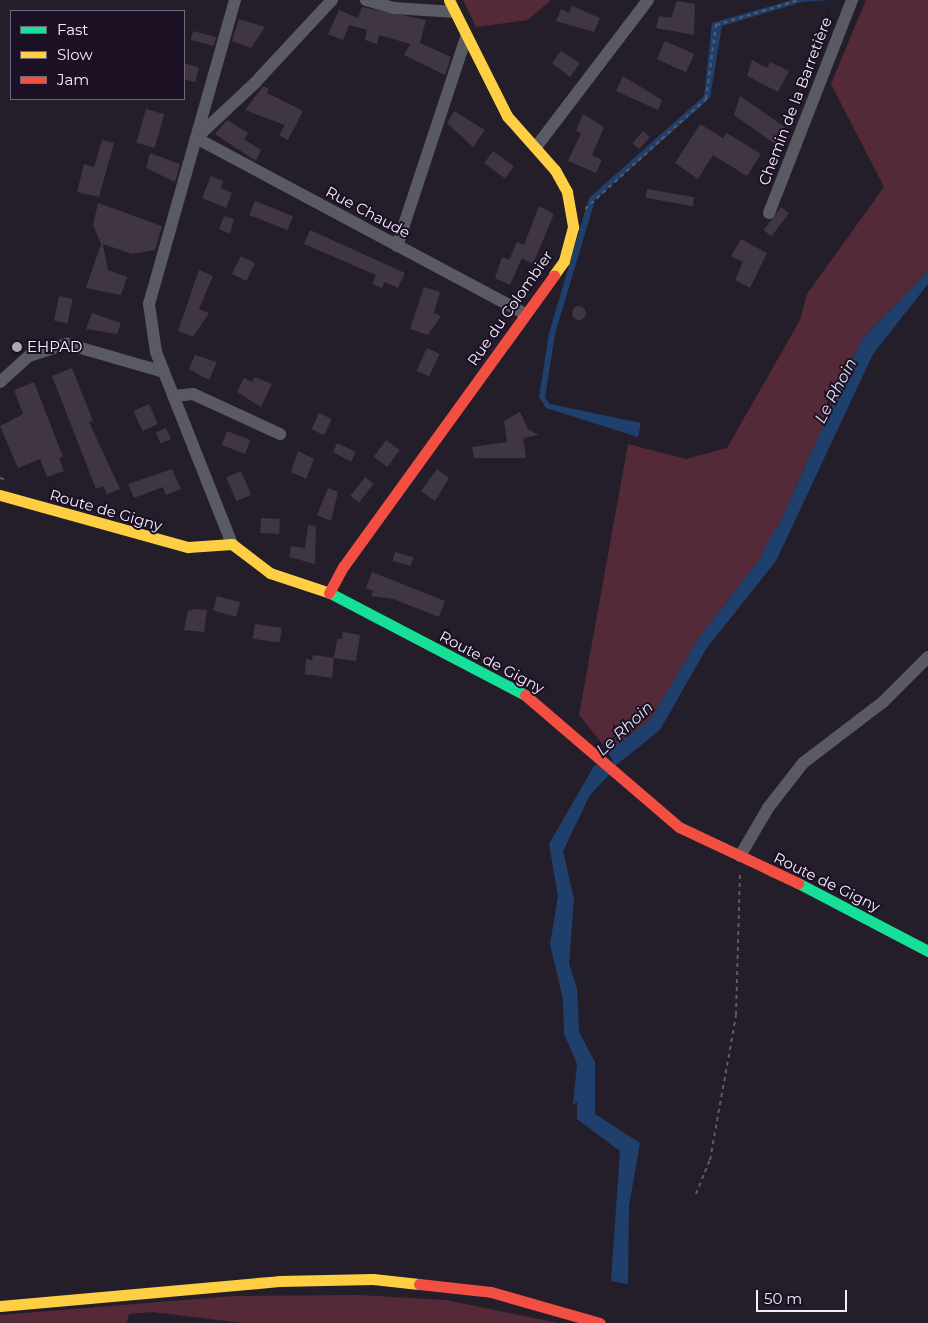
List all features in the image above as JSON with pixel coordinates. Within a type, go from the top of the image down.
[{"type":"main road","name":"Rue du Colombier","points":[[330,593],[343,568],[564,261],[573,228],[567,192],[536,147],[507,116],[449,0]]},
{"type":"main road","name":"Route de Gigny","points":[[0,494],[132,536],[188,547],[232,544],[270,574],[330,593],[532,699],[603,758],[679,827],[928,951]]},
{"type":"main road","points":[[0,1306],[279,1281],[373,1279],[491,1292],[600,1323]]},
{"type":"street","points":[[232,544],[164,372],[149,304],[235,0]]},
{"type":"street","points":[[196,138],[255,83],[332,0]]},
{"type":"street","points":[[366,0],[394,8],[454,12]]},
{"type":"street","points":[[536,147],[648,0]]},
{"type":"street","name":"Chemin de la Barretière","points":[[769,213],[852,0]]},
{"type":"street","points":[[397,246],[466,37]]},
{"type":"street","name":"Rue Chaude","points":[[196,138],[525,314]]},
{"type":"street","points":[[0,382],[29,356],[67,344],[164,372]]},
{"type":"street","points":[[174,396],[193,394],[280,434]]},
{"type":"street","points":[[740,856],[768,808],[803,763],[883,702],[928,657]]},
{"type":"path","points":[[573,228],[592,198],[706,99],[716,25],[799,0]]},
{"type":"path","points":[[696,1194],[710,1160],[736,1015],[740,856]]},
{"type":"shaded area","points":[[463,0],[551,0],[528,20],[476,27]]},
{"type":"shaded area","points":[[866,0],[928,0],[928,271],[862,339],[769,547],[698,639],[650,720],[608,751],[579,715],[628,444],[686,459],[727,448],[800,320],[807,294],[884,187],[831,84]]},
{"type":"shaded area","points":[[360,1295],[446,1300],[558,1323],[243,1323],[152,1312],[129,1314],[127,1323],[0,1323],[0,1315],[233,1296]]},
{"type":"water","points":[[792,0],[829,0],[802,2],[722,26],[710,98],[595,200],[555,334],[545,398],[550,404],[641,423],[638,437],[546,408],[539,397],[549,333],[589,198],[704,96],[712,23]]},
{"type":"water","points":[[928,271],[928,284],[873,354],[776,561],[706,649],[660,730],[615,766],[608,751],[650,720],[698,639],[769,547],[862,339]]},
{"type":"water","points":[[600,764],[610,774],[590,795],[563,851],[574,899],[569,964],[577,988],[579,1032],[595,1062],[595,1114],[640,1143],[629,1206],[628,1284],[611,1281],[620,1151],[577,1119],[577,1102],[573,1105],[577,1064],[564,1034],[563,999],[550,944],[558,896],[549,844],[594,766]]},
{"type":"building","points":[[677,1],[695,4],[694,35],[656,28],[659,16],[671,18]]},
{"type":"building","points":[[572,6],[600,18],[594,32],[556,21],[561,9],[569,13]]},
{"type":"building","points":[[362,7],[426,20],[420,43],[451,57],[445,75],[404,55],[410,44],[379,35],[377,44],[365,40],[367,30],[349,25],[343,40],[328,34],[339,10],[358,18]]},
{"type":"building","points":[[239,19],[265,27],[251,48],[232,41]]},
{"type":"building","points":[[193,31],[216,37],[214,46],[191,40]]},
{"type":"building","points":[[665,41],[694,54],[686,72],[657,59]]},
{"type":"building","points":[[561,51],[580,63],[570,77],[552,63]]},
{"type":"building","points":[[752,60],[767,68],[770,62],[789,71],[778,92],[747,76]]},
{"type":"building","points":[[185,63],[199,68],[195,82],[185,79]]},
{"type":"building","points":[[623,76],[662,100],[658,110],[616,91]]},
{"type":"building","points":[[263,86],[269,89],[267,93],[303,111],[288,140],[279,135],[285,125],[245,110]]},
{"type":"building","points":[[740,96],[785,127],[775,144],[734,115]]},
{"type":"building","points":[[146,109],[164,114],[155,148],[136,143]]},
{"type":"building","points":[[454,111],[485,130],[473,147],[447,123]]},
{"type":"building","points":[[583,114],[604,127],[592,155],[602,160],[596,173],[568,161],[581,133],[576,131]]},
{"type":"building","points":[[227,120],[248,133],[244,139],[261,150],[256,161],[215,134]]},
{"type":"building","points":[[700,124],[723,138],[727,133],[761,154],[747,176],[713,155],[698,179],[675,163]]},
{"type":"building","points":[[643,131],[650,137],[639,149],[633,143]]},
{"type":"building","points":[[102,140],[114,143],[99,197],[77,192],[84,164],[94,167]]},
{"type":"building","points":[[493,151],[514,166],[505,178],[484,163]]},
{"type":"building","points":[[150,153],[180,164],[175,182],[146,168]]},
{"type":"building","points":[[211,176],[223,181],[221,188],[232,193],[226,208],[202,198]]},
{"type":"building","points":[[647,189],[694,197],[693,206],[645,198]]},
{"type":"building","points":[[255,201],[293,216],[287,230],[249,215]]},
{"type":"building","points":[[98,203],[162,226],[155,250],[132,254],[103,244],[108,270],[127,277],[121,295],[86,288],[101,244],[93,225]]},
{"type":"building","points":[[539,206],[554,214],[533,264],[522,258],[510,285],[495,278],[502,257],[509,260],[517,242],[524,245]]},
{"type":"building","points":[[781,207],[789,213],[772,236],[764,230]]},
{"type":"building","points":[[224,216],[234,219],[230,234],[219,229]]},
{"type":"building","points":[[310,230],[405,273],[398,288],[385,282],[382,288],[372,284],[376,275],[304,244]]},
{"type":"building","points":[[741,239],[767,253],[750,288],[735,280],[743,262],[731,256]]},
{"type":"building","points":[[241,256],[255,263],[246,281],[232,274]]},
{"type":"building","points":[[199,270],[213,276],[199,309],[209,313],[193,337],[178,331]]},
{"type":"building","points":[[424,287],[440,292],[434,313],[441,316],[428,335],[410,329]]},
{"type":"building","points":[[59,296],[73,299],[67,323],[54,320]]},
{"type":"building","points":[[579,306],[584,308],[586,313],[584,318],[579,320],[574,318],[572,313],[574,308]]},
{"type":"building","points":[[92,313],[121,323],[117,334],[86,329]]},
{"type":"building","points":[[427,348],[440,354],[429,377],[416,371]]},
{"type":"building","points":[[195,355],[217,362],[209,380],[189,369]]},
{"type":"building","points":[[72,368],[93,421],[89,422],[120,489],[107,494],[103,486],[96,489],[52,376]]},
{"type":"building","points":[[255,377],[272,384],[261,407],[237,392],[244,378],[252,382]]},
{"type":"building","points":[[34,382],[63,457],[59,458],[64,471],[47,477],[40,459],[18,468],[0,426],[23,414],[14,390]]},
{"type":"building","points":[[149,404],[158,424],[142,431],[133,411]]},
{"type":"building","points":[[520,412],[528,429],[539,435],[523,438],[526,458],[474,458],[472,447],[507,442],[504,421]]},
{"type":"building","points":[[319,413],[332,419],[324,435],[311,429]]},
{"type":"building","points":[[166,428],[171,439],[161,443],[156,432]]},
{"type":"building","points":[[227,431],[250,440],[245,454],[222,445]]},
{"type":"building","points":[[386,440],[400,450],[387,467],[374,457]]},
{"type":"building","points":[[337,443],[356,452],[351,462],[333,452]]},
{"type":"building","points":[[298,451],[314,459],[306,479],[291,472]]},
{"type":"building","points":[[172,469],[181,489],[166,495],[163,487],[134,498],[128,484]]},
{"type":"building","points":[[437,469],[449,478],[435,501],[421,491]]},
{"type":"building","points":[[241,471],[251,495],[236,501],[226,477]]},
{"type":"building","points":[[365,477],[374,484],[359,503],[350,496]]},
{"type":"building","points":[[328,488],[338,492],[331,521],[317,515]]},
{"type":"building","points":[[261,518],[280,519],[279,534],[260,533]]},
{"type":"building","points":[[308,525],[316,526],[315,564],[289,557],[291,546],[305,548]]},
{"type":"building","points":[[395,552],[413,557],[411,566],[393,561]]},
{"type":"building","points":[[372,572],[445,601],[439,617],[393,599],[371,596],[374,591],[366,588]]},
{"type":"building","points":[[217,596],[240,602],[236,617],[213,610]]},
{"type":"building","points":[[196,609],[207,610],[204,632],[184,630],[188,611]]},
{"type":"building","points":[[255,624],[282,628],[280,643],[253,639]]},
{"type":"building","points":[[343,632],[360,635],[356,661],[334,658],[337,639],[342,639]]},
{"type":"building","points":[[313,655],[334,658],[332,678],[305,674],[306,659],[312,660]]},
{"type":"waterway","name":"Le Rhoin","points":[[763,555],[777,530]]},
{"type":"traffic: fast","points":[[330,593],[525,695]]},
{"type":"traffic: fast","points":[[798,883],[928,951]]},
{"type":"traffic: slow","points":[[449,0],[507,116],[555,170],[567,192],[573,227],[564,261],[554,275]]},
{"type":"traffic: slow","points":[[0,495],[188,547],[232,544],[270,573],[330,593]]},
{"type":"traffic: slow","points":[[0,1306],[279,1281],[373,1279],[419,1284]]},
{"type":"traffic: jam","points":[[329,593],[343,567],[554,275]]},
{"type":"traffic: jam","points":[[525,695],[679,827],[798,883]]},
{"type":"traffic: jam","points":[[419,1284],[491,1292],[600,1323]]},
{"type":"place","name":"EHPAD","points":[[17,347]]}]
